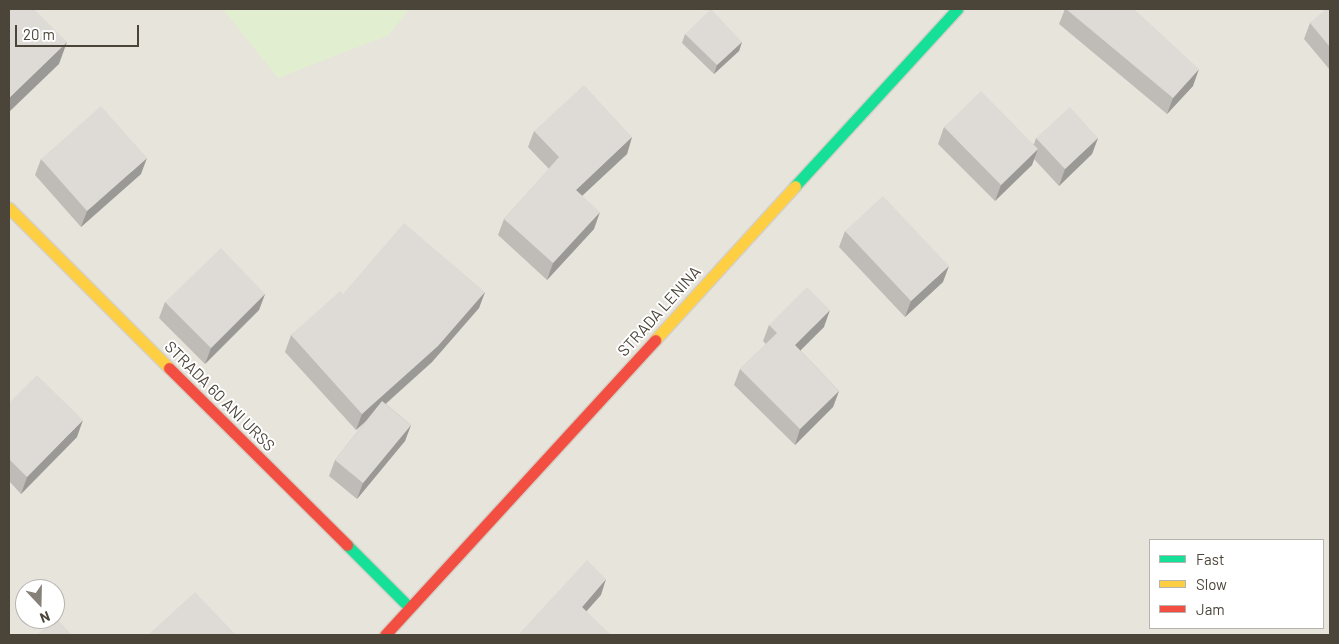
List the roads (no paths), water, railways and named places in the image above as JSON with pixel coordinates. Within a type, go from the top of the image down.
[{"type":"street","name":"STRADA LENINA","points":[[385,635],[957,9]]},
{"type":"street","name":"STRADA 60 ANI URSS","points":[[9,208],[409,608]]}]
